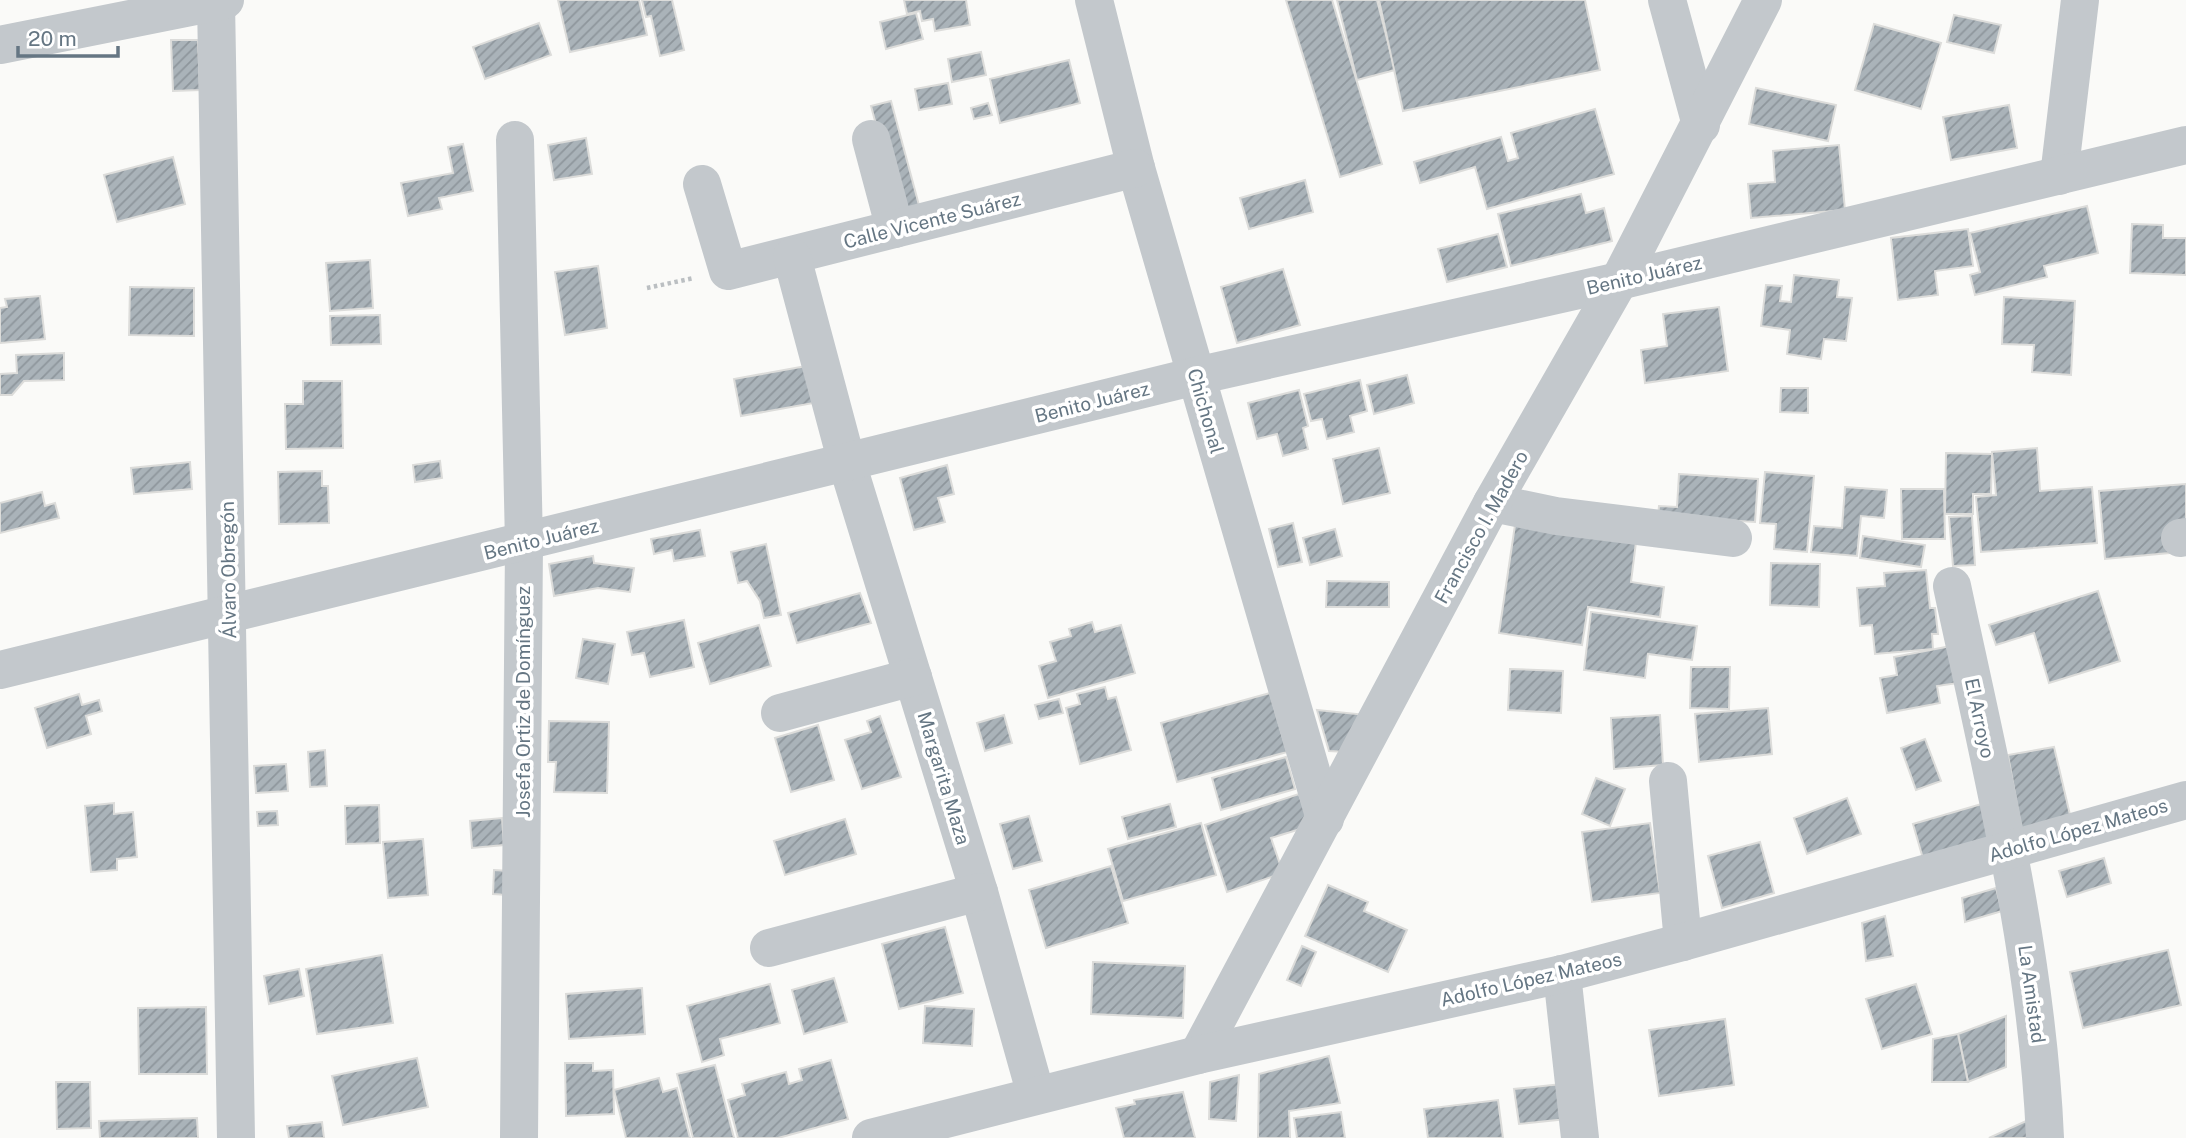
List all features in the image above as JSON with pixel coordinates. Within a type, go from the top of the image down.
[{"type":"street","name":"Chichonal","points":[[1094,0],[1136,168],[1325,819]]},
{"type":"street","points":[[1667,0],[1701,125]]},
{"type":"street","name":"Francisco I. Madero","points":[[1198,1055],[1492,503],[1619,281],[1763,0]]},
{"type":"street","points":[[2059,176],[2080,0]]},
{"type":"street","points":[[0,45],[221,1]]},
{"type":"street","name":"Álvaro Obregón","points":[[221,1],[236,1138]]},
{"type":"street","points":[[871,139],[895,229]]},
{"type":"street","name":"Josefa Ortiz de Domínguez","points":[[515,140],[524,544],[519,1138]]},
{"type":"street","name":"Benito Juárez","points":[[0,670],[524,544],[1196,376],[1619,281],[2186,145]]},
{"type":"street","name":"Calle Vicente Suárez","points":[[728,271],[1136,168]]},
{"type":"street","points":[[702,184],[728,271]]},
{"type":"street","name":"Margarita Maza","points":[[792,257],[846,463],[979,892],[1036,1095]]},
{"type":"street","points":[[1492,503],[1556,516],[1733,538]]},
{"type":"street","name":"El Arroyo","points":[[1952,586],[2009,851]]},
{"type":"street","points":[[780,713],[913,677]]},
{"type":"street","points":[[1668,781],[1683,942]]},
{"type":"street","name":"Adolfo López Mateos","points":[[871,1138],[1198,1055],[1562,974],[2186,800]]},
{"type":"street","name":"La Amistad","points":[[2009,851],[2031,975],[2041,1060],[2045,1138]]},
{"type":"street","points":[[769,948],[979,892]]},
{"type":"street","points":[[1562,974],[1580,1138]]},
{"type":"path","points":[[647,288],[728,271]]},
{"type":"building","points":[[558,0],[639,0],[647,35],[570,52]]},
{"type":"building","points":[[642,0],[672,0],[684,50],[660,56],[651,16],[646,17]]},
{"type":"building","points":[[904,0],[966,0],[970,25],[935,31],[933,19],[922,21],[920,11],[907,14]]},
{"type":"building","points":[[1286,0],[1332,0],[1382,164],[1340,177]]},
{"type":"building","points":[[1337,0],[1377,0],[1395,70],[1357,80]]},
{"type":"building","points":[[1379,0],[1585,0],[1600,70],[1403,111]]},
{"type":"building","points":[[916,13],[923,39],[886,49],[880,22]]},
{"type":"building","points":[[1954,15],[2001,25],[1994,53],[1947,42]]},
{"type":"building","points":[[539,23],[551,55],[485,79],[473,47]]},
{"type":"building","points":[[1874,24],[1941,43],[1921,109],[1855,90]]},
{"type":"building","points":[[171,40],[198,40],[200,90],[173,91]]},
{"type":"building","points":[[981,52],[986,75],[952,82],[948,59]]},
{"type":"building","points":[[1069,60],[1080,103],[1000,123],[990,79]]},
{"type":"building","points":[[948,83],[952,104],[919,110],[915,89]]},
{"type":"building","points":[[1756,88],[1836,105],[1828,141],[1749,124]]},
{"type":"building","points":[[891,101],[920,209],[900,214],[871,106]]},
{"type":"building","points":[[988,103],[992,115],[974,119],[971,108]]},
{"type":"building","points":[[2009,105],[2017,148],[1951,160],[1943,117]]},
{"type":"building","points":[[1595,109],[1614,174],[1487,209],[1475,167],[1420,183],[1414,162],[1501,137],[1508,161],[1518,158],[1511,133]]},
{"type":"building","points":[[586,138],[592,174],[554,180],[548,145]]},
{"type":"building","points":[[463,144],[473,191],[439,198],[442,209],[408,216],[401,183],[453,173],[448,147]]},
{"type":"building","points":[[1839,145],[1845,210],[1751,218],[1748,184],[1775,182],[1773,151]]},
{"type":"building","points":[[173,157],[185,204],[117,222],[104,175]]},
{"type":"building","points":[[1305,180],[1313,212],[1249,229],[1240,198]]},
{"type":"building","points":[[1581,194],[1586,213],[1604,208],[1612,241],[1511,266],[1498,214]]},
{"type":"building","points":[[2087,206],[2098,253],[2044,266],[2047,277],[1975,295],[1970,275],[1980,272],[1970,233]]},
{"type":"building","points":[[2132,224],[2163,225],[2163,238],[2186,238],[2186,275],[2130,273]]},
{"type":"building","points":[[1968,229],[1973,266],[1935,271],[1938,295],[1898,300],[1891,238]]},
{"type":"building","points":[[1498,234],[1507,267],[1447,282],[1438,249]]},
{"type":"building","points":[[370,260],[373,308],[330,311],[326,263]]},
{"type":"building","points":[[598,266],[607,328],[565,335],[555,272]]},
{"type":"building","points":[[1283,269],[1300,325],[1237,343],[1221,287]]},
{"type":"building","points":[[1794,275],[1839,280],[1837,297],[1852,298],[1846,341],[1824,339],[1821,359],[1787,354],[1790,330],[1761,326],[1766,285],[1782,286],[1780,301],[1791,302]]},
{"type":"building","points":[[130,287],[194,288],[194,336],[129,335]]},
{"type":"building","points":[[40,296],[45,339],[0,343],[0,308],[7,307],[5,299]]},
{"type":"building","points":[[2004,297],[2075,301],[2071,375],[2032,372],[2034,345],[2002,344]]},
{"type":"building","points":[[1719,307],[1728,371],[1645,383],[1641,350],[1667,346],[1663,314]]},
{"type":"building","points":[[380,315],[381,344],[331,345],[330,316]]},
{"type":"building","points":[[64,353],[64,380],[24,381],[12,395],[0,395],[0,374],[17,373],[16,355]]},
{"type":"building","points":[[812,365],[819,402],[741,416],[734,379]]},
{"type":"building","points":[[1407,375],[1414,403],[1374,414],[1367,385]]},
{"type":"building","points":[[1360,380],[1367,411],[1350,416],[1354,432],[1327,439],[1322,419],[1311,421],[1304,394]]},
{"type":"building","points":[[303,381],[342,381],[343,448],[286,449],[285,404],[303,404]]},
{"type":"building","points":[[1781,388],[1808,388],[1808,413],[1780,412]]},
{"type":"building","points":[[1299,390],[1308,426],[1303,428],[1308,449],[1283,456],[1277,434],[1257,439],[1248,403]]},
{"type":"building","points":[[1379,448],[1390,493],[1343,504],[1333,459]]},
{"type":"building","points":[[2037,448],[2040,491],[2092,487],[2097,543],[1981,552],[1976,497],[1996,495],[1992,452]]},
{"type":"building","points":[[1946,453],[1992,454],[1991,494],[1973,494],[1973,514],[1945,514]]},
{"type":"building","points":[[440,461],[442,478],[415,482],[413,465]]},
{"type":"building","points":[[190,462],[192,489],[134,494],[131,468]]},
{"type":"building","points":[[947,465],[954,494],[938,498],[945,522],[914,530],[900,478]]},
{"type":"building","points":[[322,471],[322,486],[328,486],[329,523],[279,524],[278,472]]},
{"type":"building","points":[[1765,472],[1814,476],[1807,552],[1774,549],[1776,524],[1760,523]]},
{"type":"building","points":[[1679,474],[1758,479],[1755,522],[1658,516],[1659,506],[1677,507]]},
{"type":"building","points":[[2186,484],[2186,526],[2167,527],[2169,553],[2105,559],[2099,491]]},
{"type":"building","points":[[1845,487],[1887,490],[1884,518],[1861,516],[1857,556],[1811,552],[1814,526],[1842,528]]},
{"type":"building","points":[[1901,489],[1944,489],[1945,539],[1902,539]]},
{"type":"building","points":[[42,492],[45,506],[55,503],[59,518],[0,533],[0,503]]},
{"type":"building","points":[[1972,516],[1975,565],[1953,566],[1949,517]]},
{"type":"building","points":[[1293,523],[1302,562],[1278,567],[1269,529]]},
{"type":"building","points":[[1515,525],[1636,542],[1631,582],[1664,587],[1660,617],[1588,607],[1582,645],[1499,633]]},
{"type":"building","points":[[1335,529],[1342,556],[1310,565],[1303,538]]},
{"type":"building","points":[[700,530],[705,556],[674,561],[672,550],[654,554],[651,539]]},
{"type":"building","points":[[1863,536],[1925,545],[1921,567],[1860,558]]},
{"type":"building","points":[[766,544],[781,615],[764,618],[760,601],[747,581],[738,583],[731,552]]},
{"type":"building","points":[[593,556],[594,563],[634,568],[630,592],[598,588],[554,596],[549,564]]},
{"type":"building","points":[[1771,563],[1820,564],[1819,607],[1770,605]]},
{"type":"building","points":[[1926,570],[1930,608],[1935,608],[1938,634],[1932,634],[1933,649],[1875,654],[1872,625],[1860,626],[1857,588],[1885,586],[1884,573]]},
{"type":"building","points":[[1327,581],[1389,582],[1389,607],[1326,607]]},
{"type":"building","points":[[2098,591],[2120,661],[2049,683],[2034,633],[1996,645],[1989,625]]},
{"type":"building","points":[[860,593],[871,623],[797,643],[788,613]]},
{"type":"building","points":[[1591,612],[1697,626],[1692,660],[1648,654],[1645,678],[1584,670]]},
{"type":"building","points":[[684,620],[694,667],[650,677],[644,653],[632,655],[627,632]]},
{"type":"building","points":[[1092,622],[1095,632],[1121,625],[1135,673],[1048,698],[1039,666],[1056,661],[1050,642],[1071,636],[1069,629]]},
{"type":"building","points":[[759,625],[771,666],[710,684],[698,643]]},
{"type":"building","points":[[583,639],[615,644],[608,684],[576,678]]},
{"type":"building","points":[[1951,646],[1958,683],[1937,686],[1940,703],[1887,713],[1880,678],[1897,675],[1894,657]]},
{"type":"building","points":[[1691,667],[1730,667],[1729,709],[1690,708]]},
{"type":"building","points":[[1510,669],[1563,671],[1561,713],[1508,710]]},
{"type":"building","points":[[1105,687],[1108,699],[1116,697],[1131,750],[1080,764],[1066,708],[1080,704],[1077,694]]},
{"type":"building","points":[[1270,693],[1287,752],[1177,782],[1161,723]]},
{"type":"building","points":[[79,694],[82,705],[99,700],[102,711],[86,716],[91,734],[47,748],[35,708]]},
{"type":"building","points":[[1059,699],[1063,713],[1039,719],[1035,705]]},
{"type":"building","points":[[1768,708],[1772,754],[1699,762],[1695,714]]},
{"type":"building","points":[[1317,710],[1367,715],[1347,752],[1329,751]]},
{"type":"building","points":[[1004,715],[1012,743],[985,751],[977,723]]},
{"type":"building","points":[[1660,715],[1663,765],[1614,769],[1611,718]]},
{"type":"building","points":[[880,716],[901,777],[862,789],[845,740],[871,732],[867,721]]},
{"type":"building","points":[[549,721],[609,722],[607,793],[554,792],[556,762],[548,762]]},
{"type":"building","points":[[818,725],[834,780],[791,792],[775,738]]},
{"type":"building","points":[[1925,739],[1941,781],[1916,790],[1901,748]]},
{"type":"building","points":[[2054,747],[2071,819],[2022,833],[2008,755]]},
{"type":"building","points":[[325,750],[327,786],[310,787],[308,752]]},
{"type":"building","points":[[1286,757],[1295,789],[1221,810],[1212,778]]},
{"type":"building","points":[[286,764],[288,791],[256,793],[254,766]]},
{"type":"building","points":[[1596,778],[1625,789],[1610,826],[1582,814]]},
{"type":"building","points":[[1299,794],[1310,826],[1271,838],[1283,873],[1227,892],[1205,825]]},
{"type":"building","points":[[1847,798],[1861,834],[1807,854],[1794,818]]},
{"type":"building","points":[[114,803],[114,814],[133,812],[137,857],[117,859],[117,870],[91,872],[85,806]]},
{"type":"building","points":[[1985,803],[1996,841],[1924,862],[1913,824]]},
{"type":"building","points":[[1170,804],[1176,827],[1128,839],[1122,817]]},
{"type":"building","points":[[379,805],[380,843],[346,844],[345,806]]},
{"type":"building","points":[[277,811],[278,825],[258,826],[257,812]]},
{"type":"building","points":[[1029,816],[1042,861],[1013,869],[1000,824]]},
{"type":"building","points":[[502,818],[504,845],[472,848],[470,821]]},
{"type":"building","points":[[845,819],[856,854],[785,875],[774,841]]},
{"type":"building","points":[[1201,823],[1216,875],[1123,901],[1108,849]]},
{"type":"building","points":[[1650,823],[1660,893],[1592,902],[1582,832]]},
{"type":"building","points":[[423,839],[428,895],[388,898],[383,842]]},
{"type":"building","points":[[1760,842],[1774,893],[1722,908],[1708,856]]},
{"type":"building","points":[[2104,858],[2111,883],[2067,897],[2059,871]]},
{"type":"building","points":[[1111,866],[1128,923],[1046,948],[1029,890]]},
{"type":"building","points":[[494,870],[509,871],[508,895],[493,894]]},
{"type":"building","points":[[1328,885],[1368,902],[1364,911],[1407,930],[1388,972],[1305,936]]},
{"type":"building","points":[[1996,888],[2002,911],[1965,922],[1962,898]]},
{"type":"building","points":[[1885,916],[1893,956],[1866,961],[1862,923]]},
{"type":"building","points":[[945,927],[963,993],[899,1009],[882,944]]},
{"type":"building","points":[[1302,946],[1316,952],[1301,986],[1287,980]]},
{"type":"building","points":[[2168,950],[2181,1005],[2083,1028],[2070,972]]},
{"type":"building","points":[[382,955],[393,1023],[317,1034],[306,969]]},
{"type":"building","points":[[1093,962],[1185,966],[1183,1018],[1091,1014]]},
{"type":"building","points":[[299,969],[304,996],[269,1004],[264,976]]},
{"type":"building","points":[[834,978],[847,1022],[804,1034],[792,990]]},
{"type":"building","points":[[770,984],[780,1023],[720,1039],[724,1055],[702,1062],[687,1006]]},
{"type":"building","points":[[1916,984],[1932,1034],[1882,1049],[1866,999]]},
{"type":"building","points":[[642,988],[645,1034],[569,1039],[566,994]]},
{"type":"building","points":[[925,1006],[974,1009],[972,1046],[923,1043]]},
{"type":"building","points":[[206,1007],[207,1074],[139,1074],[138,1008]]},
{"type":"building","points":[[2006,1016],[2006,1067],[1968,1082],[1958,1034]]},
{"type":"building","points":[[1725,1019],[1734,1085],[1659,1096],[1649,1030]]},
{"type":"building","points":[[1958,1034],[1968,1082],[1932,1082],[1933,1039]]},
{"type":"building","points":[[1329,1056],[1340,1103],[1289,1111],[1290,1138],[1258,1138],[1259,1074]]},
{"type":"building","points":[[417,1058],[428,1107],[343,1125],[332,1076]]},
{"type":"building","points":[[831,1060],[848,1119],[778,1138],[738,1138],[728,1100],[745,1095],[742,1084],[786,1072],[789,1084],[802,1080],[799,1069]]},
{"type":"building","points":[[565,1063],[593,1063],[593,1071],[613,1070],[614,1114],[566,1116]]},
{"type":"building","points":[[715,1065],[734,1138],[693,1138],[677,1074]]},
{"type":"building","points":[[1239,1075],[1236,1121],[1209,1119],[1210,1082]]},
{"type":"building","points":[[659,1078],[663,1092],[677,1088],[690,1138],[626,1138],[614,1090]]},
{"type":"building","points":[[56,1082],[90,1082],[91,1128],[57,1129]]},
{"type":"building","points":[[1571,1083],[1576,1118],[1519,1124],[1514,1089]]},
{"type":"building","points":[[1183,1092],[1195,1138],[1124,1138],[1116,1108],[1135,1104],[1134,1100]]},
{"type":"building","points":[[1498,1100],[1503,1138],[1428,1138],[1424,1109]]},
{"type":"building","points":[[1341,1112],[1345,1138],[1297,1138],[1294,1118]]},
{"type":"building","points":[[197,1118],[198,1138],[100,1138],[99,1121]]},
{"type":"building","points":[[2026,1121],[2034,1138],[1989,1138]]},
{"type":"building","points":[[322,1122],[324,1138],[289,1138],[287,1126]]}]
